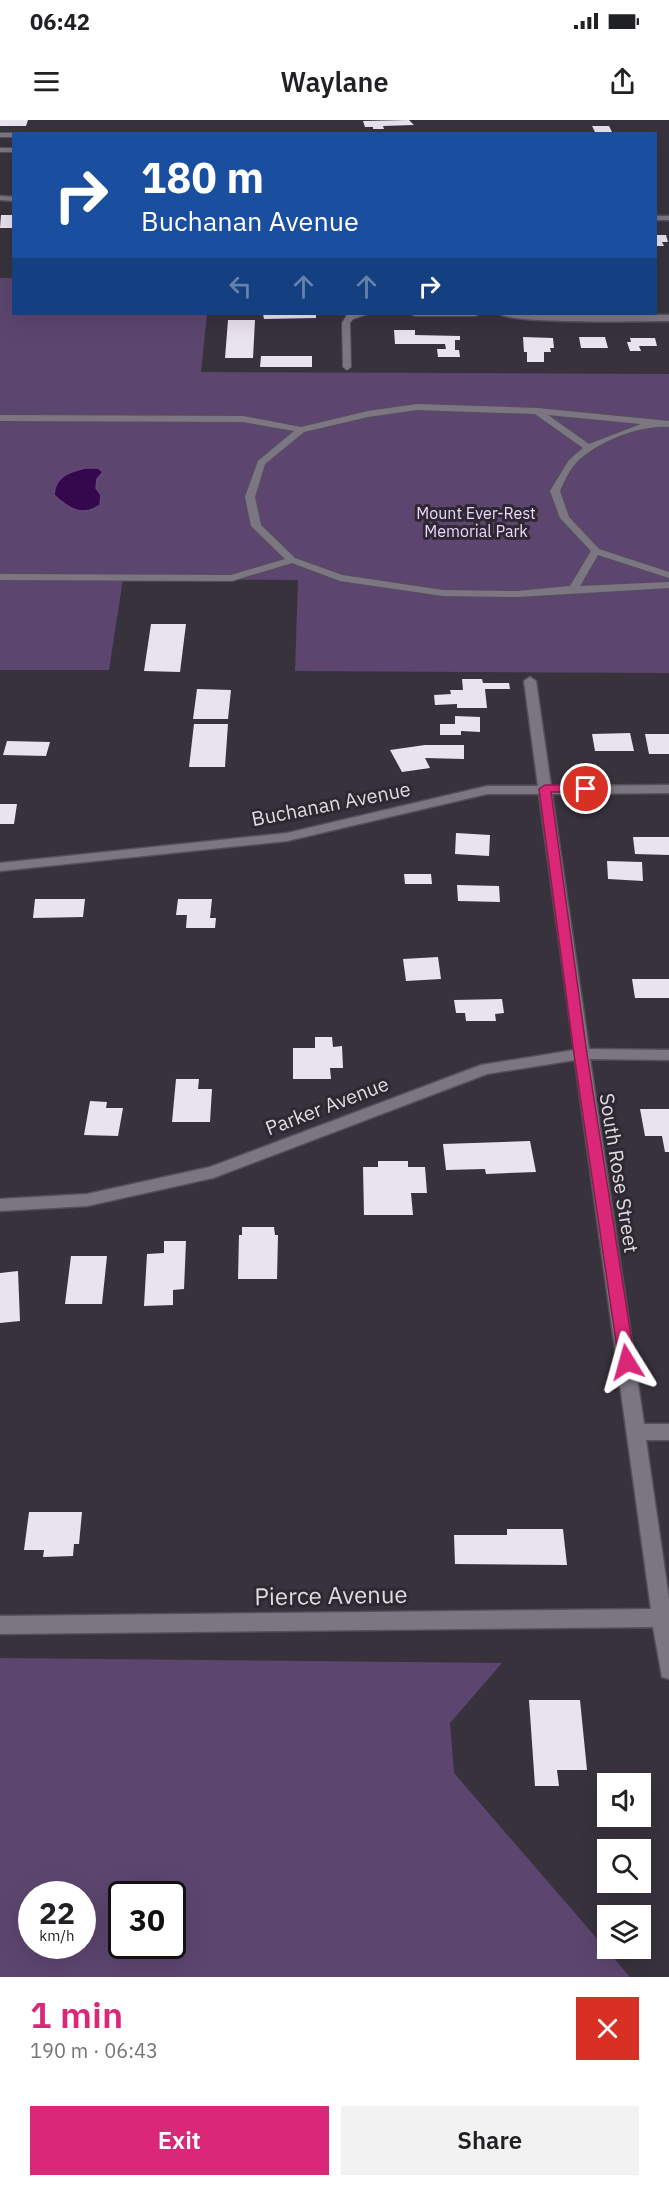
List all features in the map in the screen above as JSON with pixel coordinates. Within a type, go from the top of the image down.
[{"type":"street","points":[[513,315],[669,318]]},
{"type":"street","name":"South Rose Street","points":[[530,681],[580,1054],[637,1432],[669,1670]]},
{"type":"street","name":"Buchanan Avenue","points":[[0,867],[287,837],[487,790],[669,789]]},
{"type":"street","name":"Parker Avenue","points":[[0,1205],[87,1200],[213,1172],[486,1069],[580,1054],[669,1055]]},
{"type":"street","points":[[637,1432],[669,1432]]},
{"type":"street","name":"Pierce Avenue","points":[[0,1625],[662,1618]]},
{"type":"lane","points":[[347,367],[346,323],[350,317],[359,315]]},
{"type":"lane","points":[[0,418],[243,419],[301,430],[368,414],[417,407],[536,411],[669,424]]},
{"type":"lane","points":[[536,411],[586,446]]},
{"type":"lane","points":[[654,423],[586,446],[564,470],[555,491],[565,518],[596,551],[669,575]]},
{"type":"lane","points":[[301,430],[261,463],[250,497],[256,526],[292,560],[340,578],[443,593],[517,594],[573,588],[669,585]]},
{"type":"lane","points":[[573,588],[596,551]]},
{"type":"lane","points":[[0,577],[232,578],[292,560]]},
{"type":"green space","name":"Mount Ever-Rest Memorial Park","points":[[0,278],[12,278],[12,315],[207,315],[201,372],[669,374],[669,673],[295,671],[298,580],[123,579],[109,670],[0,670]]},
{"type":"green space","points":[[0,1658],[502,1663],[450,1723],[454,1773],[597,1939],[597,1959],[614,1959],[630,1977],[0,1977]]},
{"type":"shaded area","points":[[85,468],[98,468],[103,472],[97,479],[96,488],[101,495],[100,505],[87,511],[81,511],[70,507],[54,495],[60,479],[68,473]]},
{"type":"building","points":[[0,120],[28,120],[26,126],[0,126]]},
{"type":"building","points":[[409,120],[414,125],[383,126],[384,129],[365,127],[363,121]]},
{"type":"building","points":[[592,126],[609,126],[612,132],[595,132]]},
{"type":"building","points":[[1,215],[12,215],[12,228],[0,228]]},
{"type":"building","points":[[657,235],[666,235],[668,242],[662,242],[664,246],[657,246]]},
{"type":"building","points":[[263,315],[316,315],[316,318],[264,319]]},
{"type":"building","points":[[228,320],[255,320],[253,358],[225,358]]},
{"type":"building","points":[[394,330],[415,330],[415,335],[460,336],[460,340],[455,340],[455,350],[459,350],[460,357],[438,357],[437,349],[446,349],[445,344],[395,344]]},
{"type":"building","points":[[523,337],[553,338],[554,348],[550,348],[551,352],[544,352],[544,362],[527,362]]},
{"type":"building","points":[[579,337],[605,337],[608,348],[581,348]]},
{"type":"building","points":[[630,338],[655,338],[657,346],[639,346],[641,351],[630,351],[627,342],[631,342]]},
{"type":"building","points":[[261,356],[312,356],[312,367],[260,367]]},
{"type":"building","points":[[151,624],[186,624],[180,672],[144,671]]},
{"type":"building","points":[[462,679],[482,679],[483,683],[509,683],[510,689],[485,689],[487,708],[457,708],[457,704],[435,705],[434,695],[451,694],[450,690],[463,690]]},
{"type":"building","points":[[197,689],[231,690],[228,719],[193,719]]},
{"type":"building","points":[[455,716],[480,717],[480,732],[461,731],[461,735],[440,735],[440,724],[455,724]]},
{"type":"building","points":[[194,724],[228,724],[225,767],[189,767]]},
{"type":"building","points":[[630,733],[634,751],[595,751],[592,734]]},
{"type":"building","points":[[645,734],[669,734],[669,754],[649,754]]},
{"type":"building","points":[[7,741],[50,742],[46,756],[3,755]]},
{"type":"building","points":[[425,745],[464,745],[464,759],[425,758],[430,768],[402,772],[390,750]]},
{"type":"building","points":[[0,804],[17,804],[14,824],[0,824]]},
{"type":"building","points":[[456,833],[490,835],[489,856],[455,854]]},
{"type":"building","points":[[633,837],[669,837],[669,855],[635,854]]},
{"type":"building","points":[[607,861],[642,862],[643,881],[608,879]]},
{"type":"building","points":[[404,874],[431,874],[432,884],[405,884]]},
{"type":"building","points":[[457,885],[499,886],[500,902],[458,901]]},
{"type":"building","points":[[35,899],[85,899],[83,917],[33,918]]},
{"type":"building","points":[[178,899],[212,899],[210,918],[216,918],[215,928],[186,928],[187,915],[176,915]]},
{"type":"building","points":[[438,957],[441,979],[406,981],[403,959]]},
{"type":"building","points":[[632,979],[669,979],[669,998],[635,998]]},
{"type":"building","points":[[502,999],[504,1013],[495,1014],[496,1021],[466,1021],[465,1013],[456,1013],[454,1000]]},
{"type":"building","points":[[315,1037],[332,1037],[333,1047],[342,1046],[343,1068],[330,1068],[331,1079],[293,1079],[293,1048],[315,1048]]},
{"type":"building","points":[[176,1079],[199,1079],[198,1089],[212,1089],[210,1122],[172,1122]]},
{"type":"building","points":[[90,1101],[107,1102],[106,1108],[123,1108],[118,1136],[84,1135]]},
{"type":"building","points":[[640,1109],[669,1109],[669,1152],[665,1152],[662,1136],[645,1136]]},
{"type":"building","points":[[530,1141],[536,1172],[486,1174],[485,1169],[446,1170],[443,1144]]},
{"type":"building","points":[[378,1161],[408,1161],[408,1167],[425,1167],[427,1193],[411,1193],[413,1215],[364,1215],[363,1167],[378,1167]]},
{"type":"building","points":[[242,1227],[274,1227],[275,1235],[278,1235],[277,1279],[238,1279],[239,1235],[242,1235]]},
{"type":"building","points":[[164,1241],[186,1241],[184,1289],[173,1290],[173,1305],[144,1306],[147,1254],[164,1253]]},
{"type":"building","points":[[71,1256],[107,1256],[102,1304],[65,1304]]},
{"type":"building","points":[[18,1271],[20,1321],[0,1323],[0,1273]]},
{"type":"building","points":[[29,1512],[82,1512],[79,1544],[74,1544],[73,1556],[43,1557],[44,1550],[24,1550]]},
{"type":"building","points":[[507,1529],[563,1529],[567,1565],[455,1564],[454,1535],[507,1535]]},
{"type":"building","points":[[529,1700],[580,1700],[587,1770],[557,1770],[559,1786],[535,1786]]},
{"type":"route","points":[[586,789],[545,789],[580,1054],[627,1362]]}]
